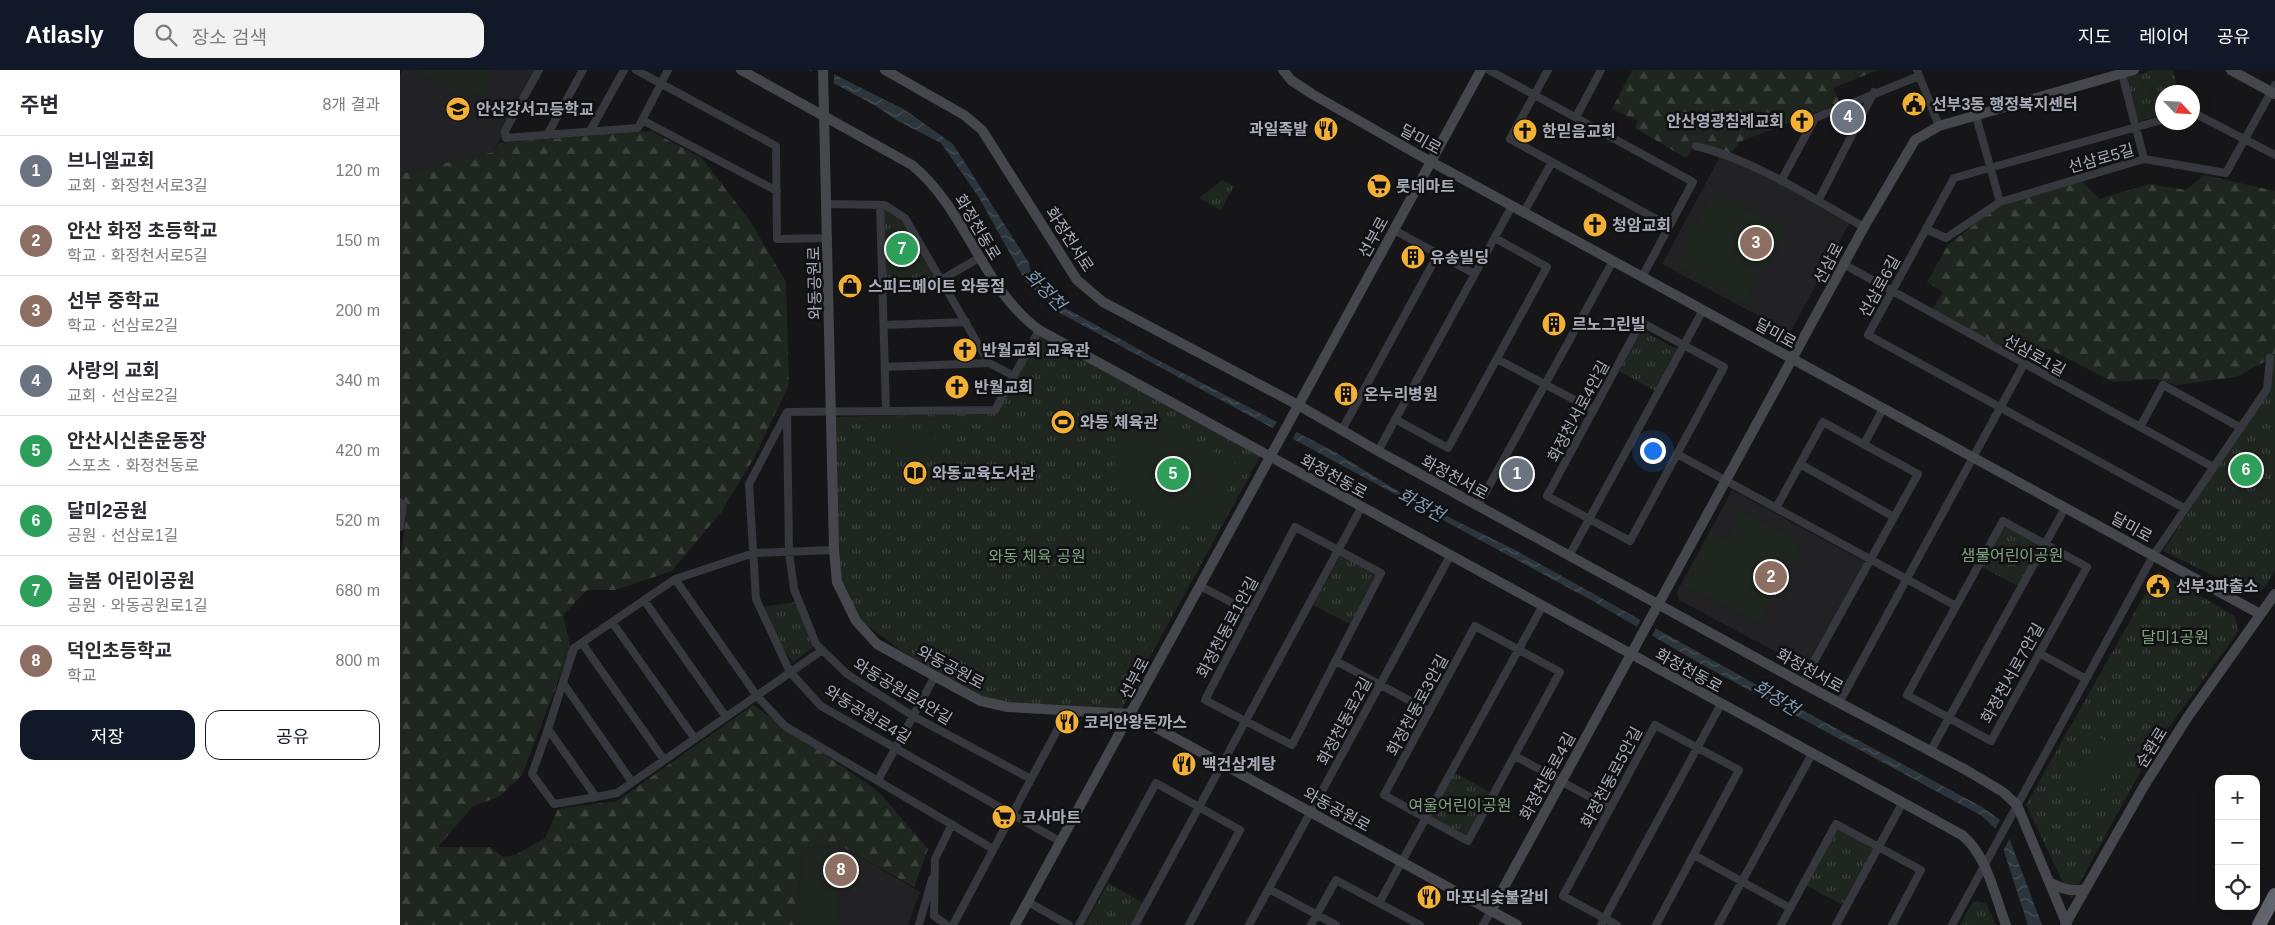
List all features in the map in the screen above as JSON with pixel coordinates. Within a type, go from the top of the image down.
[{"type":"highway","points":[[2259,925],[2275,895]]},
{"type":"street","points":[[539,70],[506,131],[506,138],[638,128],[668,70]]},
{"type":"street","points":[[547,134],[583,70]]},
{"type":"street","points":[[590,131],[624,70]]},
{"type":"street","points":[[636,70],[776,146],[777,239],[828,238]]},
{"type":"street","name":"화정천동로","points":[[741,70],[912,165],[930,180],[1012,307],[1039,330],[1542,607],[1903,802],[1966,839],[1984,866],[2006,925]]},
{"type":"street","name":"와동공원로","points":[[823,70],[834,550],[837,582],[856,621],[877,644],[981,701],[1008,707],[1131,714],[1517,925]]},
{"type":"street","name":"화정천서로","points":[[885,70],[964,115],[982,130],[1076,280],[1104,302],[1298,405],[1802,684],[1988,783],[2017,805]]},
{"type":"street","name":"달미로","points":[[1283,70],[1290,80],[1312,94],[1431,162],[2260,614]]},
{"type":"street","name":"선부로","points":[[1015,925],[1481,70]]},
{"type":"street","points":[[1489,70],[1693,182],[1642,277]]},
{"type":"street","points":[[1548,70],[1510,139],[1669,226]]},
{"type":"street","points":[[1576,117],[1601,70]]},
{"type":"street","name":"선삼로","points":[[1651,616],[1794,360],[1864,227],[1915,140],[1939,126],[2134,70]]},
{"type":"street","points":[[2231,70],[2274,90]]},
{"type":"street","points":[[2122,72],[2144,160]]},
{"type":"street","points":[[1780,181],[1815,118],[1918,73],[1939,126]]},
{"type":"street","name":"선삼로5길","points":[[1926,229],[1946,238],[2000,202],[2144,160],[2226,173],[2274,90]]},
{"type":"street","points":[[1818,201],[1874,92]]},
{"type":"street","points":[[1976,116],[2000,202]]},
{"type":"street","points":[[2200,116],[2275,155]]},
{"type":"street","points":[[642,120],[777,191]]},
{"type":"street","name":"선삼로6길","points":[[2155,122],[1954,178],[1868,335],[2184,508]]},
{"type":"street","points":[[1696,146],[1721,152],[1780,181],[1864,227]]},
{"type":"street","points":[[1524,212],[1552,162]]},
{"type":"street","points":[[826,204],[885,205],[905,218],[989,363]]},
{"type":"street","points":[[880,205],[886,411]]},
{"type":"street","points":[[1378,451],[1512,206]]},
{"type":"street","points":[[1394,230],[1475,274]]},
{"type":"street","points":[[1395,419],[1448,448],[1547,267],[1495,238]]},
{"type":"street","points":[[1342,430],[1438,254]]},
{"type":"street","points":[[883,284],[941,280],[979,258]]},
{"type":"street","points":[[1478,506],[1612,261]]},
{"type":"street","name":"선삼로1길","points":[[1845,265],[2213,467]]},
{"type":"street","points":[[1569,556],[1703,310]]},
{"type":"street","points":[[884,325],[966,322]]},
{"type":"street","name":"화정천서로4안길","points":[[1641,322],[1684,346],[1724,367],[1630,542],[1547,496],[1641,322]]},
{"type":"street","points":[[787,412],[995,410],[1039,330]]},
{"type":"street","points":[[1952,925],[2153,556],[2184,508],[2268,389],[2270,358]]},
{"type":"street","points":[[1497,359],[1594,410]]},
{"type":"street","points":[[885,367],[989,363],[1014,376]]},
{"type":"street","points":[[1839,703],[2024,364]]},
{"type":"street","points":[[2140,428],[2163,385],[2241,428]]},
{"type":"street","points":[[1864,444],[1883,408]]},
{"type":"street","name":"와동공원로4안길","points":[[787,412],[789,552],[794,589],[816,644],[821,651],[847,674],[913,716],[1031,779]]},
{"type":"street","name":"와동공원로4길","points":[[787,412],[750,484],[756,599],[790,672],[821,706],[1061,842]]},
{"type":"street","points":[[1776,508],[1823,422],[1918,474],[1802,684]]},
{"type":"street","points":[[1677,454],[1956,606]]},
{"type":"street","points":[[1800,464],[1894,517]]},
{"type":"street","points":[[400,502],[403,505],[400,527]]},
{"type":"street","points":[[1135,925],[1361,508]]},
{"type":"street","points":[[1930,752],[2065,508]]},
{"type":"street","name":"화정천서로7안길","points":[[2003,521],[2045,544],[2087,567],[1991,741],[1907,695],[2003,521]]},
{"type":"street","name":"화정천동로1안길","points":[[1295,527],[1338,550],[1382,573],[1292,745],[1205,700],[1295,527]]},
{"type":"street","points":[[821,651],[617,793],[554,804],[532,774],[574,648],[675,579],[754,553],[834,550]]},
{"type":"street","name":"화정천동로2길","points":[[1249,925],[1450,556]]},
{"type":"street","points":[[675,579],[757,696],[785,726],[993,849]]},
{"type":"street","points":[[1200,586],[1250,612]]},
{"type":"street","name":"순환로","points":[[2066,924],[2144,786],[2177,733],[2275,594]]},
{"type":"street","points":[[644,600],[726,717]]},
{"type":"street","points":[[1379,903],[1542,607]]},
{"type":"street","name":"화정천동로4길","points":[[1491,911],[1651,616]]},
{"type":"street","points":[[612,622],[695,739]]},
{"type":"street","name":"화정천동로3안길","points":[[1475,626],[1560,672],[1468,841],[1384,795],[1429,711],[1475,626]]},
{"type":"street","points":[[582,643],[664,760]]},
{"type":"street","points":[[2040,653],[2086,679]]},
{"type":"street","points":[[1336,661],[1429,711]]},
{"type":"street","points":[[878,780],[935,676]]},
{"type":"street","points":[[563,683],[632,782]]},
{"type":"street","points":[[1603,922],[1721,704]]},
{"type":"street","points":[[953,925],[1068,710]]},
{"type":"street","name":"화정천동로5안길","points":[[1617,925],[1603,922],[1563,896],[1655,725],[1739,770],[1656,925]]},
{"type":"street","points":[[548,729],[596,797]]},
{"type":"street","points":[[1718,925],[1812,754]]},
{"type":"street","points":[[1515,756],[1610,808]]},
{"type":"street","points":[[1079,925],[1156,784],[1240,830],[1189,925]]},
{"type":"street","points":[[1836,925],[1903,802]]},
{"type":"street","points":[[2017,805],[2066,924]]},
{"type":"street","points":[[947,925],[934,916],[935,859],[952,824]]},
{"type":"street","points":[[1781,925],[1836,824],[1921,870],[1892,925]]},
{"type":"street","points":[[1694,855],[1790,908]]},
{"type":"street","points":[[919,925],[935,868]]},
{"type":"street","points":[[1311,925],[1336,880],[1420,925]]},
{"type":"street","points":[[2049,882],[2064,889],[2078,891],[2086,888]]},
{"type":"street","points":[[1269,889],[1336,925]]},
{"type":"street","points":[[1028,902],[1069,925]]},
{"type":"street","points":[[1483,925],[1491,911]]},
{"type":"shaded area","name":"안산강서고등학교","points":[[403,70],[537,70],[493,152],[400,174],[400,76]]},
{"type":"shaded area","points":[[1722,153],[1850,222],[1790,333],[1662,264]]},
{"type":"shaded area","points":[[1732,490],[1865,562],[1808,669],[1679,600],[1677,592]]},
{"type":"shaded area","points":[[841,846],[920,892],[908,925],[794,925],[803,847]]},
{"type":"green space","points":[[415,70],[494,70],[481,92],[461,97]]},
{"type":"green space","points":[[1632,70],[1878,70],[1833,88],[1840,103],[1739,142],[1731,154],[1721,149],[1695,144],[1686,158],[1635,128],[1638,121],[1612,109]]},
{"type":"green space","points":[[2154,70],[2173,70],[2177,85],[2155,85],[2155,118],[2139,121],[2135,117],[2125,78]]},
{"type":"green space","points":[[651,131],[702,158],[750,221],[786,282],[789,385],[754,458],[721,512],[672,571],[615,590],[587,590],[563,615],[571,648],[522,775],[500,796],[472,807],[438,847],[490,847],[503,857],[515,855],[545,838],[558,809],[617,801],[753,705],[879,792],[928,849],[914,887],[841,846],[803,847],[794,925],[400,925],[400,564],[407,505],[400,496],[400,174],[493,152],[499,143]]},
{"type":"green space","points":[[2204,175],[2275,191],[2275,356],[2236,377],[2176,385],[2156,379],[2113,382],[2049,349],[2017,356],[1932,310],[1943,292],[1927,282],[1948,245],[1998,206],[2082,181],[2099,199],[2149,184],[2186,190]]},
{"type":"green space","points":[[1222,180],[1234,186],[1221,210],[1199,198]]},
{"type":"green space","points":[[1715,191],[1785,231],[1744,304],[1674,264]]},
{"type":"green space","points":[[882,207],[903,219],[936,279],[886,283]]},
{"type":"green space","points":[[1641,330],[1680,351],[1657,392],[1619,371]]},
{"type":"green space","name":"와동 체육 공원","points":[[1042,334],[1261,455],[1117,717],[991,699],[965,689],[900,650],[863,622],[844,592],[839,563],[833,417],[996,413]]},
{"type":"green space","points":[[2271,356],[2275,356],[2275,571],[2261,592],[2249,593],[2163,551],[2269,389]]},
{"type":"green space","points":[[1144,412],[1241,467],[1203,535],[1105,481]]},
{"type":"green space","points":[[935,432],[935,457],[892,458],[891,433]]},
{"type":"green space","points":[[1742,513],[1800,542],[1759,623],[1684,584],[1710,533],[1728,541]]},
{"type":"green space","name":"샘물어린이공원","points":[[2004,523],[2043,544],[2020,587],[1980,566]]},
{"type":"green space","points":[[1341,555],[1375,572],[1350,624],[1313,605]]},
{"type":"green space","name":"달미1공원","points":[[2158,571],[2235,616],[2238,632],[2151,752],[2071,899],[2026,805]]},
{"type":"green space","points":[[796,602],[815,646],[793,662],[769,631],[762,607]]},
{"type":"green space","points":[[2098,737],[2122,749],[2098,795],[2074,782]]},
{"type":"green space","name":"여울어린이공원","points":[[1453,772],[1492,793],[1468,838],[1428,817]]},
{"type":"green space","points":[[1838,828],[1873,849],[1842,905],[1806,885]]},
{"type":"green space","points":[[805,847],[840,849],[837,919],[834,925],[796,925]]},
{"type":"green space","points":[[1108,883],[1143,903],[1130,925],[1085,925]]},
{"type":"green space","points":[[1976,901],[1986,903],[1996,925],[1960,925],[1972,903]]},
{"type":"water","name":"화정천","points":[[809,70],[826,70],[905,110],[953,144],[1029,263],[1032,277],[1064,307],[1154,358],[1335,452],[1406,496],[1515,550],[1802,710],[1982,807],[2003,822],[2042,925],[2028,925],[1997,830],[1982,816],[1699,663],[1591,600],[1058,312],[1026,282],[978,196],[941,143],[898,121],[874,105]]},
{"type":"pier","points":[[812,70],[834,71],[834,86],[812,74]]},
{"type":"pier","points":[[1278,420],[1297,430],[1291,442],[1271,431]]},
{"type":"pier","points":[[1642,617],[1657,626],[1651,638],[1636,629]]},
{"type":"pier","points":[[2001,818],[2005,821],[2011,836],[2002,853],[1994,831]]},
{"type":"place","name":"선부3동 행정복지센터","points":[[1914,104]]},
{"type":"place","name":"안산강서고등학교","points":[[458,109]]},
{"type":"place","name":"사랑의 교회","points":[[1848,117]]},
{"type":"place","name":"안산영광침례교회","points":[[1802,121]]},
{"type":"place","name":"과일족발","points":[[1326,129]]},
{"type":"place","name":"한믿음교회","points":[[1525,131]]},
{"type":"place","name":"롯데마트","points":[[1379,186]]},
{"type":"place","name":"청암교회","points":[[1595,225]]},
{"type":"place","name":"선부 중학교","points":[[1756,243]]},
{"type":"place","name":"늘봄 어린이공원","points":[[902,249]]},
{"type":"place","name":"유송빌딩","points":[[1413,257]]},
{"type":"place","name":"스피드메이트 와동점","points":[[850,286]]},
{"type":"place","name":"르노그린빌","points":[[1554,324]]},
{"type":"place","name":"반월교회 교육관","points":[[965,350]]},
{"type":"place","name":"반월교회","points":[[957,387]]},
{"type":"place","name":"온누리병원","points":[[1346,394]]},
{"type":"place","name":"와동 체육관","points":[[1063,422]]},
{"type":"place","name":"달미2공원","points":[[2246,470]]},
{"type":"place","name":"와동교육도서관","points":[[915,473]]},
{"type":"place","name":"안산시신촌운동장","points":[[1173,474]]},
{"type":"place","name":"브니엘교회","points":[[1517,474]]},
{"type":"place","name":"안산 화정 초등학교","points":[[1771,577]]},
{"type":"place","name":"선부3파출소","points":[[2158,586]]},
{"type":"place","name":"코리안왕돈까스","points":[[1067,722]]},
{"type":"place","name":"백건삼계탕","points":[[1184,764]]},
{"type":"place","name":"코사마트","points":[[1004,817]]},
{"type":"place","name":"덕인초등학교","points":[[841,870]]},
{"type":"place","name":"마포네숯불갈비","points":[[1429,897]]}]
